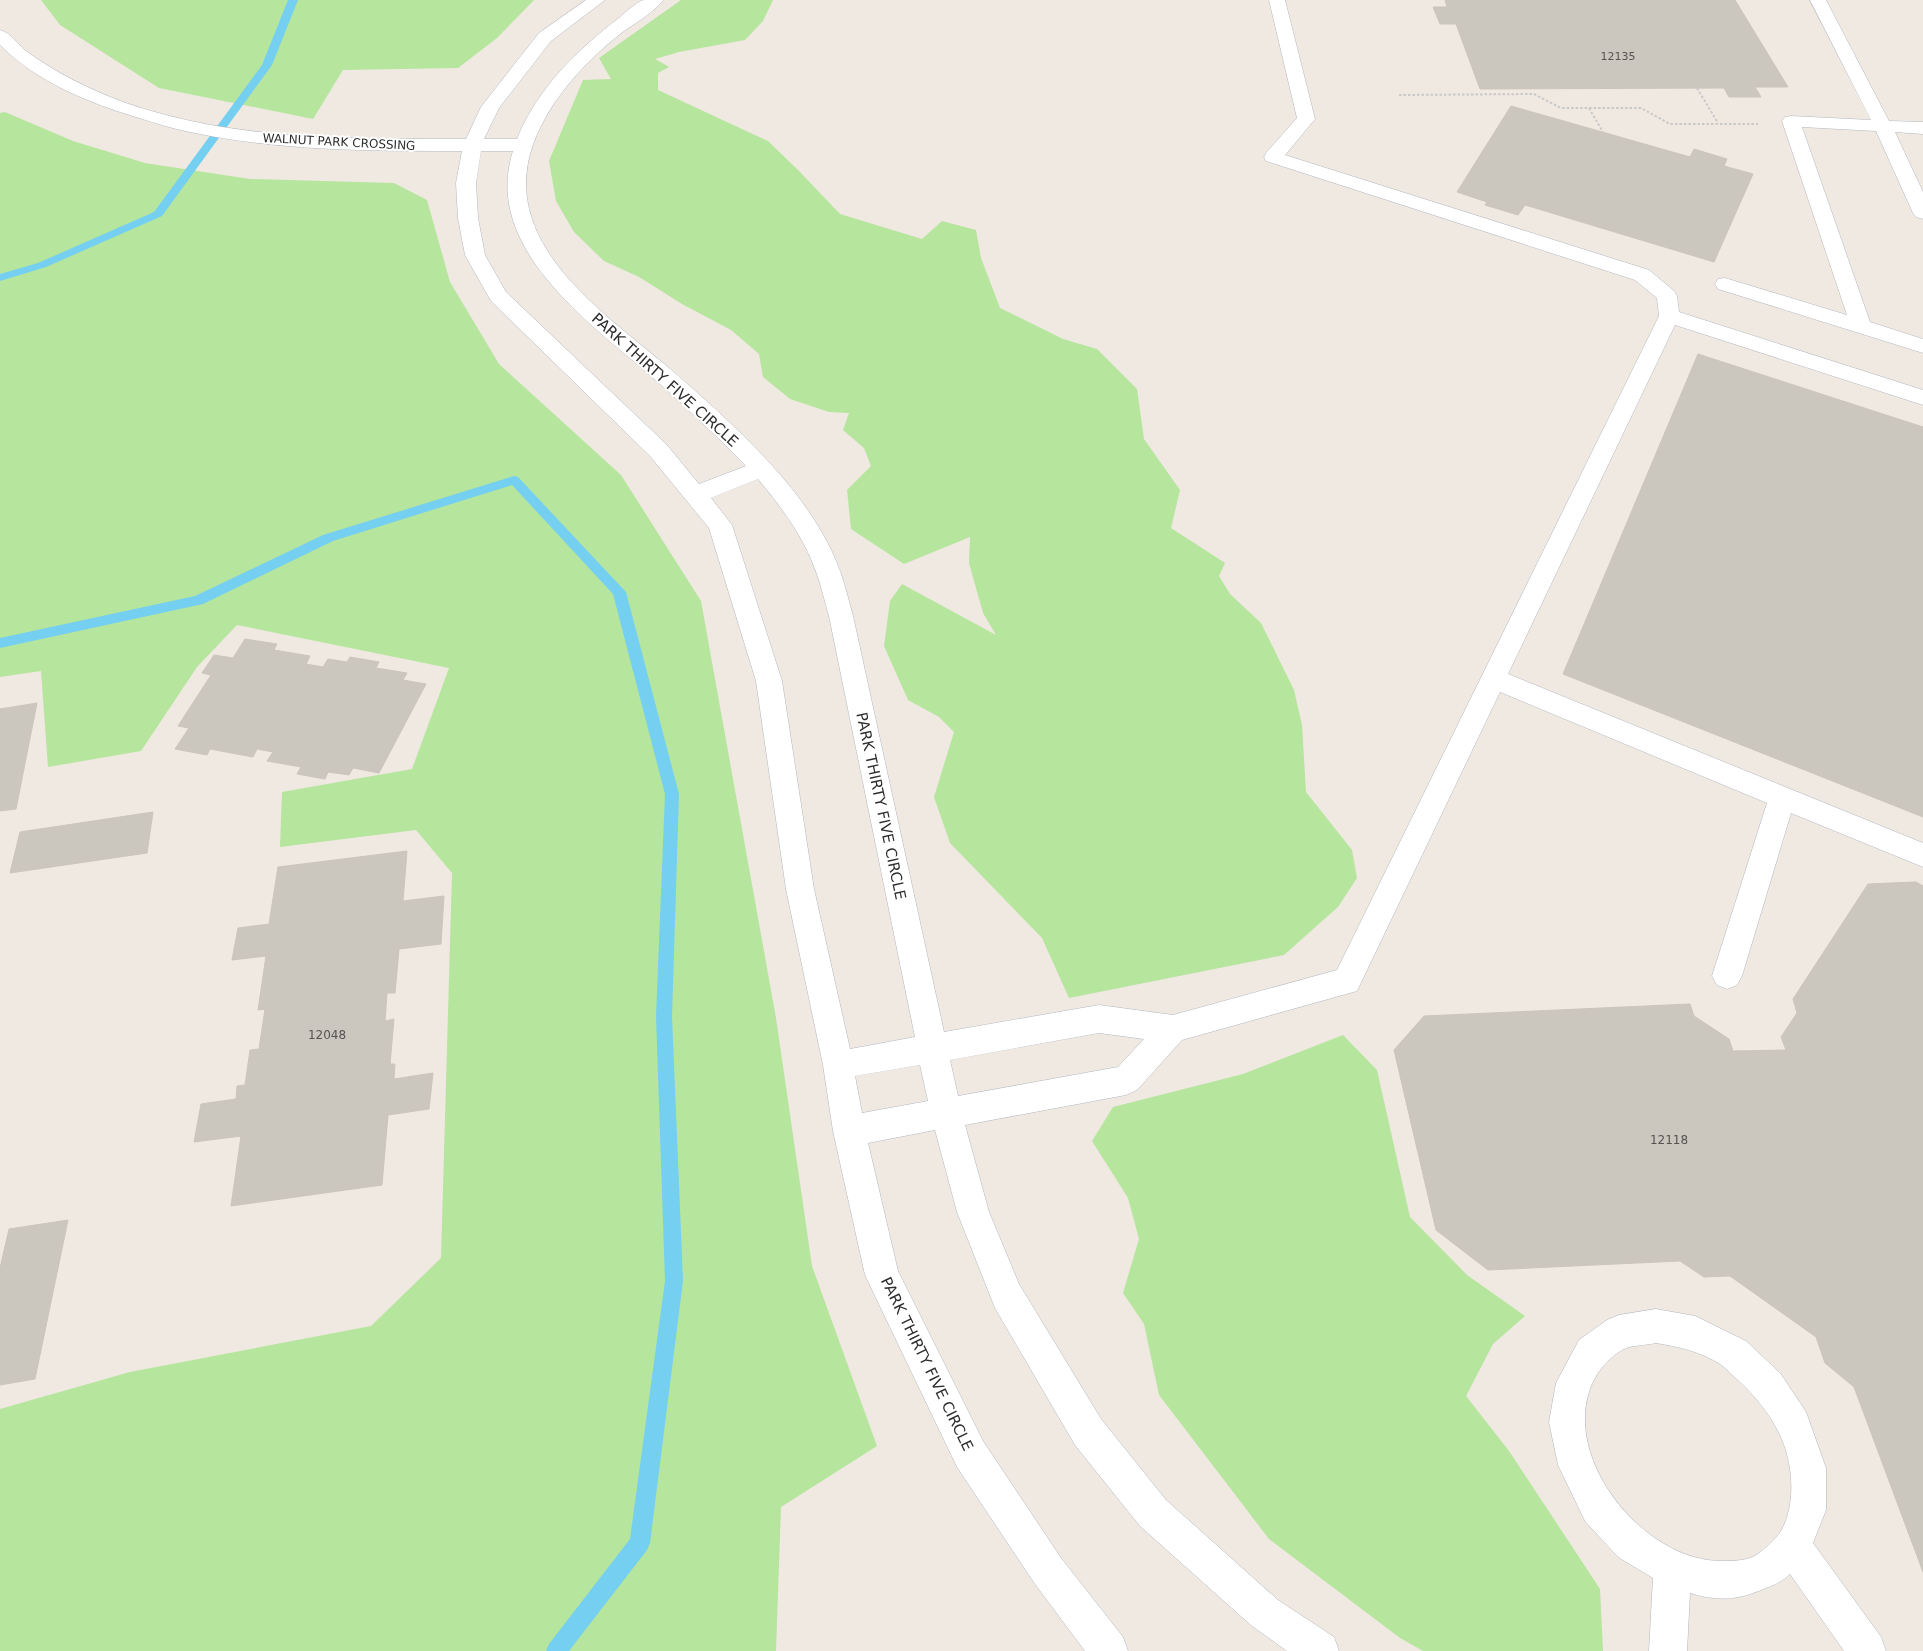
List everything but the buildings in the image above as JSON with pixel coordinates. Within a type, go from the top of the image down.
[{"type":"street","name":"PARK THIRTY FIVE CIRCLE","points":[[597,0],[545,37],[490,107],[472,146],[466,183],[468,218],[475,255],[498,296],[658,450],[720,525],[769,681],[800,889],[838,1066],[849,1131],[882,1275],[970,1454],[1048,1571],[1109,1651]]},
{"type":"street","name":"PARK THIRTY FIVE CIRCLE","points":[[654,0],[614,28],[589,51],[561,82],[539,113],[524,145],[516,181],[519,208],[531,243],[554,275],[586,308],[685,394],[761,468],[798,515],[822,557],[841,616],[946,1114],[973,1212],[1007,1296],[1088,1432],[1153,1513],[1264,1613],[1320,1651]]},
{"type":"street","points":[[838,1066],[1100,1019],[1173,1029],[1347,981],[1669,316],[1667,296],[1642,275],[1273,157],[1306,119],[1277,0]]},
{"type":"street","points":[[1818,0],[1883,126],[1923,212]]},
{"type":"street","name":"WALNUT PARK CROSSING","points":[[0,35],[19,54],[69,86],[118,106],[191,127],[277,140],[366,145],[524,145]]},
{"type":"street","points":[[1861,326],[1791,120],[1923,128]]},
{"type":"street","points":[[1725,284],[1923,346]]},
{"type":"street","points":[[1669,316],[1923,398]]},
{"type":"street","points":[[695,495],[761,468]]},
{"type":"street","points":[[1494,679],[1923,855]]},
{"type":"street","points":[[1727,976],[1782,797]]},
{"type":"street","points":[[849,1131],[1126,1080],[1173,1029]]},
{"type":"street","points":[[1656,1326],[1695,1333],[1734,1353],[1768,1385],[1794,1424],[1808,1468],[1808,1510],[1793,1546],[1771,1567],[1742,1578],[1708,1580],[1672,1570],[1631,1544],[1598,1508],[1576,1465],[1567,1422],[1573,1383],[1591,1352],[1619,1332],[1656,1326]]},
{"type":"street","points":[[1793,1546],[1867,1651]]},
{"type":"street","points":[[1668,1651],[1672,1570]]},
{"type":"path","points":[[1697,88],[1718,124]]},
{"type":"path","points":[[1400,95],[1534,94],[1561,108],[1642,108],[1670,124],[1792,124]]},
{"type":"path","points":[[1589,108],[1603,132]]},
{"type":"green space","points":[[41,0],[534,0],[497,38],[458,68],[343,70],[313,119],[159,88],[60,25]]},
{"type":"green space","points":[[681,0],[773,0],[763,21],[745,40],[679,52],[655,59],[669,67],[658,73],[658,90],[768,141],[840,214],[922,239],[942,221],[976,230],[981,258],[1000,308],[1063,339],[1097,349],[1137,389],[1144,439],[1180,490],[1171,528],[1225,563],[1219,576],[1230,594],[1261,623],[1294,690],[1302,725],[1306,792],[1352,850],[1357,878],[1338,907],[1284,955],[1069,998],[1042,938],[950,843],[934,797],[954,732],[939,717],[908,700],[884,646],[890,601],[902,584],[996,635],[983,613],[969,563],[970,537],[904,564],[851,529],[847,490],[871,466],[864,448],[843,430],[849,413],[829,412],[790,399],[763,377],[759,354],[731,330],[682,304],[639,277],[604,261],[574,232],[556,201],[549,161],[583,80],[611,79],[599,58]]},
{"type":"green space","points":[[5,112],[73,141],[145,163],[250,179],[394,183],[427,200],[450,282],[499,364],[621,475],[701,601],[776,1018],[812,1266],[877,1446],[781,1507],[776,1651],[0,1651],[0,1409],[130,1372],[371,1326],[441,1258],[452,873],[416,830],[280,847],[282,792],[412,769],[449,668],[237,625],[197,667],[141,751],[48,767],[41,671],[0,677],[0,113]]},
{"type":"green space","points":[[1343,1035],[1377,1070],[1410,1217],[1467,1275],[1525,1316],[1493,1344],[1466,1396],[1509,1451],[1600,1589],[1603,1651],[1423,1651],[1400,1638],[1269,1539],[1159,1395],[1144,1324],[1123,1293],[1139,1239],[1128,1198],[1092,1141],[1113,1107],[1243,1074]]},
{"type":"waterway","points":[[0,278],[42,265],[158,214],[267,65],[293,0]]},
{"type":"waterway","points":[[0,643],[198,600],[328,538],[514,480],[619,592],[672,794],[664,1016],[674,1281],[640,1543],[556,1651]]}]
